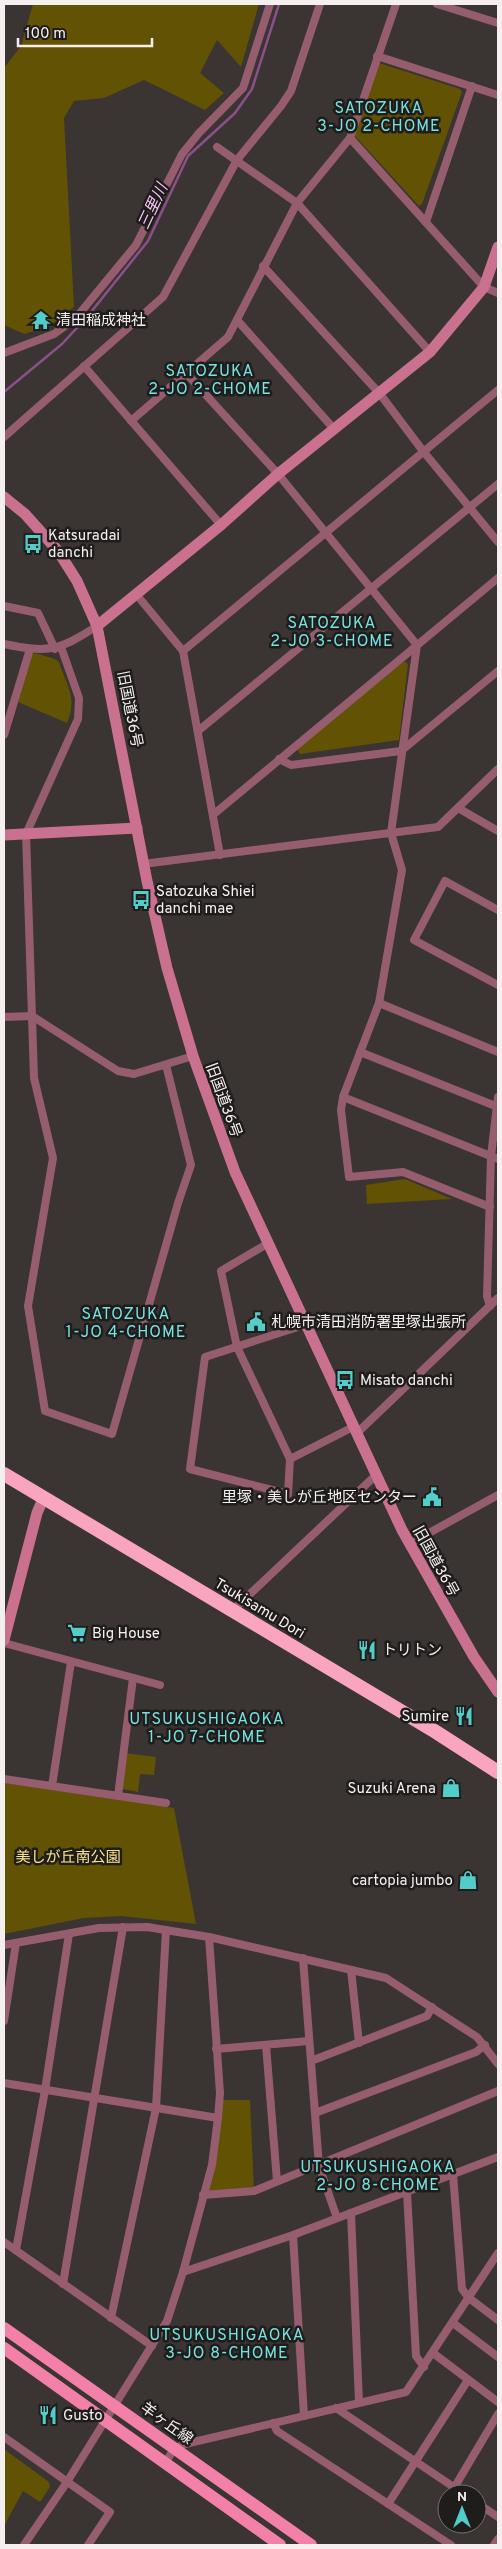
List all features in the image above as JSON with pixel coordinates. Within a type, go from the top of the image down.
[{"type":"highway","name":"Tsukisamu Dori","points":[[4,1474],[436,1732],[498,1772]]},
{"type":"main road","name":"羊ヶ丘線","points":[[4,2328],[311,2545]]},
{"type":"main road","points":[[4,2348],[280,2545]]},
{"type":"street","points":[[4,353],[54,334],[75,319],[136,245],[182,154],[198,133],[243,88],[270,4]]},
{"type":"street","points":[[4,437],[163,297],[238,160],[290,91],[320,4]]},
{"type":"street","points":[[131,421],[228,337],[297,202],[350,138],[396,4]]},
{"type":"street","points":[[437,4],[498,23]]},
{"type":"street","points":[[377,56],[498,95]]},
{"type":"street","points":[[426,222],[472,86]]},
{"type":"street","points":[[350,138],[484,287],[498,293]]},
{"type":"street","points":[[218,147],[297,202],[430,352]]},
{"type":"street","points":[[4,644],[30,649],[58,648],[98,626],[221,525],[278,474],[430,352],[484,287],[498,247]]},
{"type":"street","points":[[263,266],[380,394],[423,451],[498,542]]},
{"type":"street","points":[[237,320],[334,429]]},
{"type":"street","points":[[84,366],[221,525]]},
{"type":"street","points":[[186,373],[278,474],[417,645],[391,833],[402,870],[379,1003],[343,1097],[341,1110],[349,1177],[403,1172],[490,1207]]},
{"type":"street","points":[[182,651],[498,390]]},
{"type":"street","points":[[198,732],[498,484]]},
{"type":"street","name":"旧国道36号","points":[[4,497],[25,514],[58,551],[77,581],[98,626],[144,864],[167,968],[192,1056],[223,1142],[304,1325],[409,1544],[474,1657],[498,1692]]},
{"type":"street","points":[[214,814],[498,578]]},
{"type":"street","points":[[136,594],[182,651],[214,814],[220,855]]},
{"type":"street","points":[[4,606],[38,613],[58,648],[79,698],[78,719],[26,834],[34,1078],[54,1158],[28,1306],[45,1412],[112,1434],[178,1203],[191,1165],[166,1065]]},
{"type":"street","points":[[4,735],[30,649]]},
{"type":"street","points":[[279,759],[291,765],[401,750],[498,671]]},
{"type":"street","points":[[144,864],[438,827],[498,769]]},
{"type":"street","points":[[458,808],[498,831]]},
{"type":"street","points":[[4,835],[137,828]]},
{"type":"street","points":[[498,910],[445,881],[414,940],[498,985]]},
{"type":"street","points":[[379,1003],[498,1052]]},
{"type":"street","points":[[4,1017],[32,1016],[118,1071],[134,1074],[192,1056]]},
{"type":"street","points":[[360,1052],[498,1106]]},
{"type":"street","points":[[343,1097],[495,1157]]},
{"type":"street","points":[[490,1306],[487,1296],[490,1207],[498,1097]]},
{"type":"street","points":[[267,1244],[220,1271],[237,1347],[290,1459],[288,1494],[190,1468],[205,1357],[237,1347],[304,1325]]},
{"type":"street","points":[[290,1459],[355,1431],[498,1298]]},
{"type":"street","points":[[232,1611],[376,1475]]},
{"type":"street","points":[[409,1544],[498,1495]]},
{"type":"street","points":[[43,1499],[37,1513],[4,1642],[70,1662],[160,1685]]},
{"type":"street","points":[[52,1786],[70,1662]]},
{"type":"street","points":[[118,1796],[133,1678]]},
{"type":"street","points":[[4,1779],[166,1803]]},
{"type":"street","points":[[4,1946],[99,1928],[147,1927],[209,1937],[303,1958],[386,1978],[470,2031],[485,2045],[498,2064]]},
{"type":"street","points":[[63,2284],[123,1928]]},
{"type":"street","points":[[111,2318],[156,2108],[166,1930]]},
{"type":"street","points":[[16,2250],[45,2090],[69,1934]]},
{"type":"street","points":[[24,2545],[67,2482],[167,2321],[183,2272],[212,2165],[220,2093],[209,1937]]},
{"type":"street","points":[[4,2022],[16,1943]]},
{"type":"street","points":[[303,1958],[319,2166],[337,2218]]},
{"type":"street","points":[[351,1970],[359,2043]]},
{"type":"street","points":[[311,2061],[428,2016],[432,2007]]},
{"type":"street","points":[[216,2050],[309,2041]]},
{"type":"street","points":[[266,2045],[277,2182]]},
{"type":"street","points":[[315,2113],[476,2052],[485,2045]]},
{"type":"street","points":[[4,2083],[218,2118]]},
{"type":"street","points":[[203,2195],[254,2191],[319,2166],[498,2091]]},
{"type":"street","points":[[183,2272],[293,2235],[498,2157]]},
{"type":"street","points":[[453,2174],[462,2289],[469,2298],[498,2320]]},
{"type":"street","points":[[407,2192],[416,2356],[424,2367]]},
{"type":"street","points":[[351,2213],[359,2402]]},
{"type":"street","points":[[293,2235],[304,2416]]},
{"type":"street","points":[[4,2242],[152,2346]]},
{"type":"street","points":[[165,2463],[174,2449],[185,2444],[406,2392],[498,2253]]},
{"type":"street","points":[[453,2323],[498,2358]]},
{"type":"street","points":[[433,2353],[498,2402]]},
{"type":"street","points":[[388,2504],[468,2380]]},
{"type":"street","points":[[336,2408],[448,2484]]},
{"type":"street","points":[[456,2484],[498,2414]]},
{"type":"street","points":[[273,2423],[277,2431],[451,2545]]},
{"type":"street","points":[[4,2437],[110,2512],[88,2545]]},
{"type":"street","points":[[487,2510],[498,2517]]},
{"type":"street","points":[[494,2545],[498,2538]]},
{"type":"green space","points":[[33,4],[259,4],[241,67],[217,40],[200,73],[224,93],[205,110],[144,80],[104,98],[74,101],[64,118],[74,307],[48,327],[24,334],[4,325],[4,68],[21,46]]},
{"type":"green space","points":[[379,63],[460,89],[462,92],[422,204],[419,206],[353,134]]},
{"type":"green space","points":[[35,653],[59,662],[71,699],[72,707],[67,723],[18,702],[31,655]]},
{"type":"green space","points":[[404,661],[408,664],[399,740],[300,754],[297,748]]},
{"type":"green space","points":[[405,1179],[452,1199],[367,1204],[366,1185]]},
{"type":"green space","points":[[125,1753],[156,1757],[154,1775],[140,1774],[138,1792],[123,1789],[122,1786]]},
{"type":"green space","name":"美しが丘南公園","points":[[4,1783],[174,1808],[196,1924],[121,1916],[84,1918],[4,1934]]},
{"type":"green space","points":[[220,2100],[250,2100],[254,2191],[203,2195]]},
{"type":"green space","points":[[4,2449],[49,2482],[50,2487],[40,2502],[23,2491],[4,2526]]},
{"type":"waterway","name":"三里川","points":[[4,392],[62,344],[87,317],[148,241],[188,156],[235,113],[252,89],[279,4]]},
{"type":"place","name":"清田稲成神社","points":[[41,320]]},
{"type":"place","name":"Katsuradai danchi","points":[[33,544]]},
{"type":"place","name":"Satozuka Shiei danchi mae","points":[[141,900]]},
{"type":"place","name":"札幌市清田消防署里塚出張所","points":[[256,1322]]},
{"type":"place","name":"Misato danchi","points":[[345,1380]]},
{"type":"place","name":"里塚・美しが丘地区センター","points":[[432,1497]]},
{"type":"place","name":"Big House","points":[[77,1633]]},
{"type":"place","name":"トリトン","points":[[367,1650]]},
{"type":"place","name":"Sumire","points":[[464,1716]]},
{"type":"place","name":"Suzuki Arena","points":[[451,1788]]},
{"type":"place","name":"cartopia jumbo","points":[[468,1880]]},
{"type":"place","name":"Gusto","points":[[48,2415]]},
{"type":"district","name":"SATOZUKA 3-JO 2-CHOME","points":[[379,116]]},
{"type":"district","name":"SATOZUKA 2-JO 2-CHOME","points":[[210,379]]},
{"type":"district","name":"SATOZUKA 2-JO 3-CHOME","points":[[332,631]]},
{"type":"district","name":"SATOZUKA 1-JO 4-CHOME","points":[[126,1322]]},
{"type":"district","name":"UTSUKUSHIGAOKA 1-JO 7-CHOME","points":[[207,1727]]},
{"type":"district","name":"UTSUKUSHIGAOKA 2-JO 8-CHOME","points":[[378,2175]]},
{"type":"district","name":"UTSUKUSHIGAOKA 3-JO 8-CHOME","points":[[227,2343]]}]
